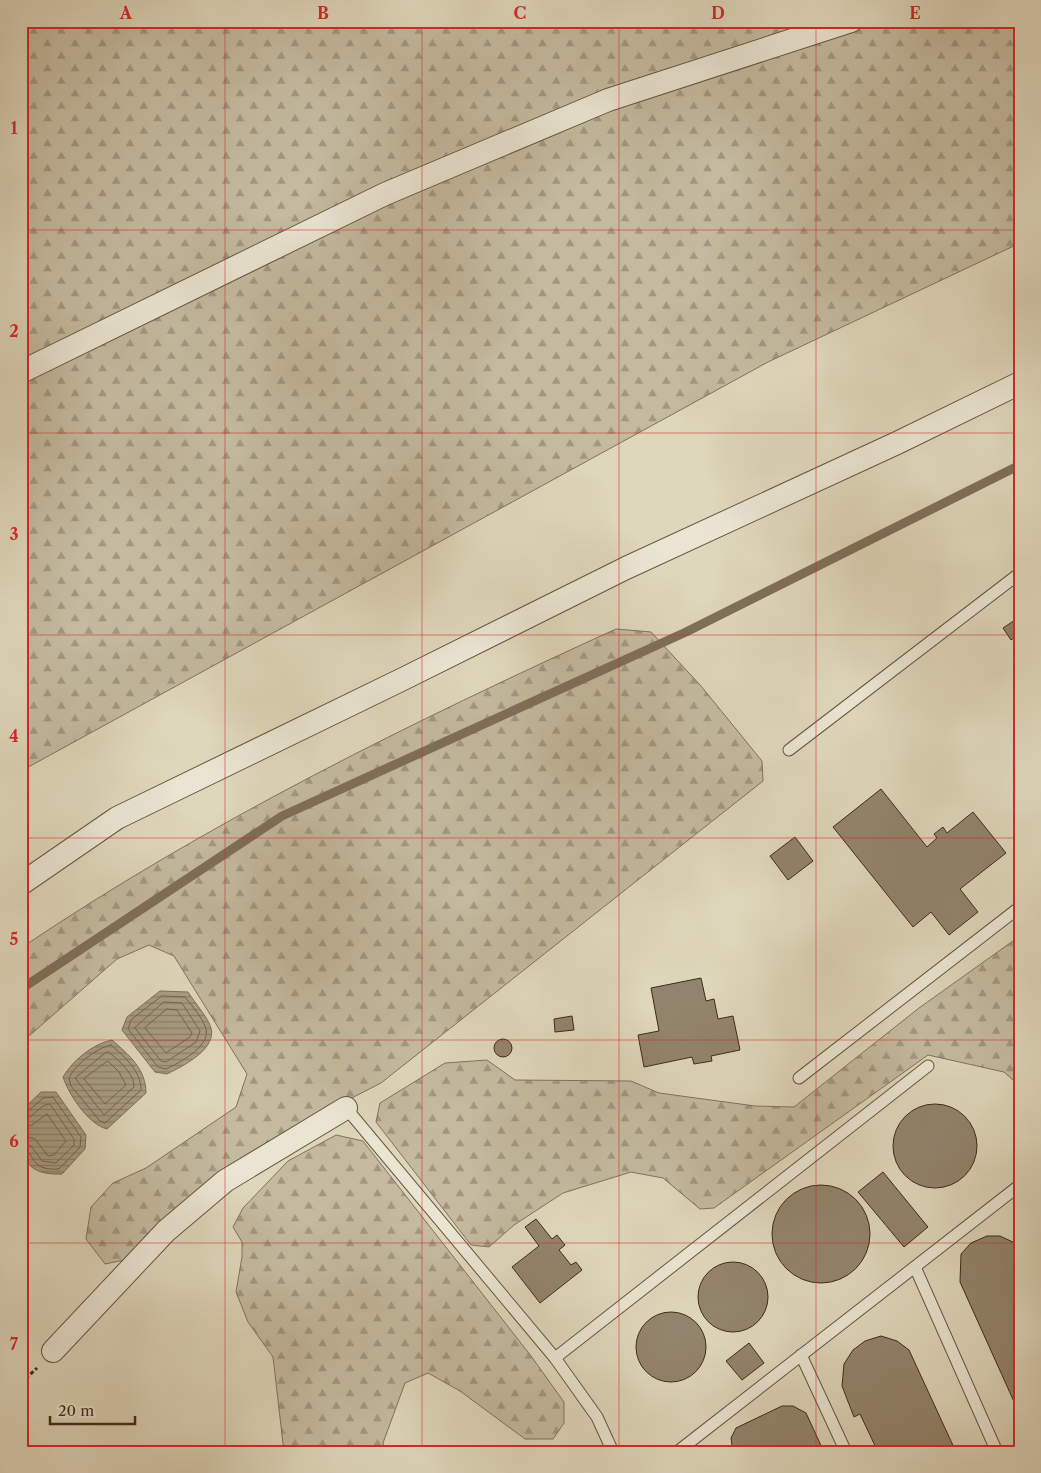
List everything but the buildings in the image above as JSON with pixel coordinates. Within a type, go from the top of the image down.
[{"type":"street","points":[[21,372],[385,194],[608,100],[851,21]]},
{"type":"street","points":[[21,884],[117,818],[626,568],[897,443],[1020,383]]},
{"type":"street","points":[[53,1351],[166,1231],[225,1181],[346,1108]]},
{"type":"lane","points":[[789,750],[1020,573]]},
{"type":"lane","points":[[799,1078],[1020,906]]},
{"type":"lane","points":[[555,1358],[928,1066]]},
{"type":"lane","points":[[346,1108],[555,1358],[597,1417],[613,1452]]},
{"type":"lane","points":[[677,1452],[1020,1185]]},
{"type":"lane","points":[[915,1266],[997,1452]]},
{"type":"lane","points":[[801,1355],[846,1452]]},
{"type":"green space","points":[[21,21],[1020,21],[1020,243],[768,362],[21,771]]},
{"type":"green space","points":[[616,629],[651,632],[701,686],[762,761],[763,781],[381,1083],[293,1128],[124,1260],[105,1264],[86,1239],[91,1207],[113,1183],[146,1168],[236,1107],[247,1074],[174,956],[149,945],[117,959],[21,1043],[21,948],[164,858],[312,776],[463,700]]},
{"type":"green space","points":[[1020,936],[1020,1086],[1004,1072],[928,1055],[714,1208],[700,1209],[663,1178],[631,1172],[563,1193],[514,1225],[489,1247],[471,1245],[376,1122],[380,1103],[445,1063],[487,1060],[515,1080],[631,1081],[659,1093],[755,1106],[794,1107],[919,1008]]},
{"type":"green space","points":[[336,1135],[363,1141],[531,1356],[564,1402],[564,1423],[553,1439],[525,1439],[460,1391],[428,1373],[405,1383],[383,1443],[385,1452],[284,1452],[273,1357],[248,1322],[236,1292],[242,1257],[242,1242],[233,1227],[243,1208],[288,1161]]},
{"type":"water","points":[[160,991],[188,992],[208,1021],[212,1033],[205,1049],[190,1061],[167,1074],[155,1072],[122,1030],[127,1017]]},
{"type":"water","points":[[112,1040],[130,1057],[140,1070],[146,1093],[107,1129],[93,1121],[80,1108],[63,1077],[84,1054],[98,1045]]},
{"type":"water","points":[[41,1092],[56,1092],[86,1135],[85,1149],[62,1174],[36,1170],[24,1156],[21,1136],[21,1111]]},
{"type":"waterway","points":[[21,989],[282,816],[686,632],[1020,465]]}]
